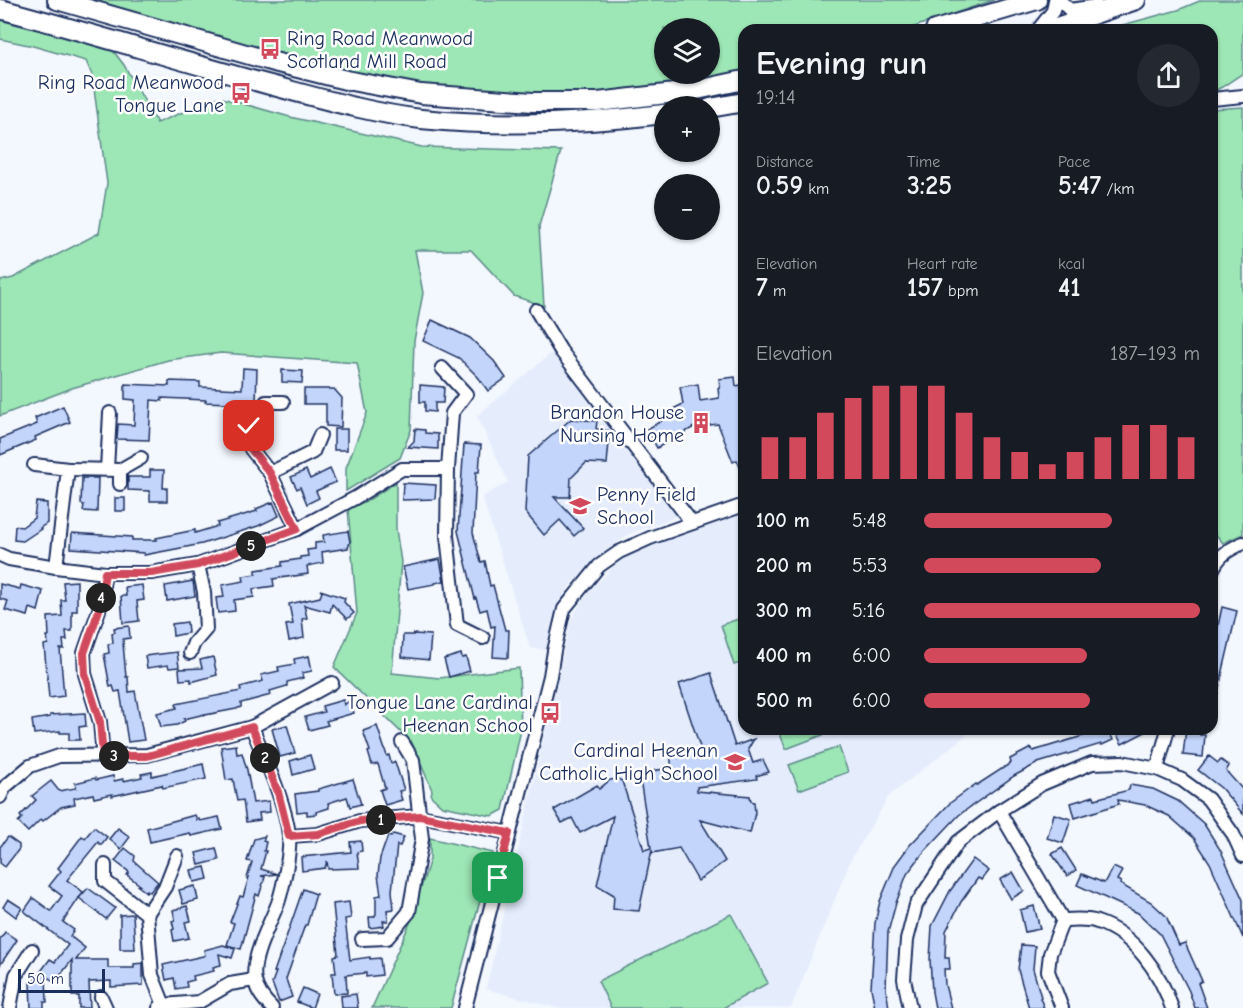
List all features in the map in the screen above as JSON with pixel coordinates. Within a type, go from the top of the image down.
[{"type":"highway","points":[[57,0],[274,62],[346,80],[421,94],[533,102],[598,102],[692,91],[738,82]]},
{"type":"highway","points":[[971,21],[1037,0]]},
{"type":"highway","points":[[1065,24],[1132,1]]},
{"type":"highway","points":[[0,9],[82,30],[184,62],[339,104],[419,118],[502,124],[556,124],[611,121],[654,115]]},
{"type":"highway","points":[[720,106],[738,103]]},
{"type":"street","points":[[971,21],[1011,0]]},
{"type":"street","points":[[1042,24],[1057,0],[1070,10],[1132,1]]},
{"type":"street","points":[[1218,98],[1243,96]]},
{"type":"street","points":[[536,310],[561,351],[692,523]]},
{"type":"street","points":[[442,368],[466,394],[452,413],[448,469],[447,536],[457,625],[483,638]]},
{"type":"street","points":[[283,402],[266,402],[249,426],[251,449],[270,473],[297,529]]},
{"type":"street","points":[[107,469],[110,413]]},
{"type":"street","points":[[270,473],[313,452],[320,435]]},
{"type":"street","points":[[34,465],[68,469],[120,470],[141,458]]},
{"type":"street","points":[[56,567],[68,469]]},
{"type":"street","points":[[0,555],[9,559],[105,573],[151,573],[198,565],[297,529],[355,498],[402,469],[448,469]]},
{"type":"street","points":[[120,470],[120,484]]},
{"type":"street","points":[[465,1008],[550,676],[564,609],[599,566],[619,552],[738,507]]},
{"type":"street","points":[[1218,559],[1243,543]]},
{"type":"street","points":[[190,653],[194,643],[206,629],[204,592],[198,565]]},
{"type":"street","points":[[103,756],[100,722],[85,674],[84,653],[99,610],[105,573]]},
{"type":"street","points":[[0,797],[5,787],[30,766],[59,756],[147,756],[252,727],[332,683]]},
{"type":"street","points":[[252,727],[278,792],[289,836],[286,870],[279,900],[258,953],[254,980],[261,996],[272,1008]]},
{"type":"street","points":[[1157,769],[1166,735]]},
{"type":"street","points":[[362,939],[387,938],[409,912],[422,839],[413,760],[402,742]]},
{"type":"street","points":[[910,1008],[904,979],[907,940],[916,905],[958,842],[999,811],[1042,784],[1092,763],[1122,762],[1157,769],[1182,780],[1208,799],[1233,834],[1243,856]]},
{"type":"street","points":[[999,811],[1063,920]]},
{"type":"street","points":[[289,836],[318,834],[360,821],[420,816],[509,833]]},
{"type":"street","points":[[177,856],[165,887],[147,914],[152,975],[161,1007],[199,1002],[230,984],[254,980]]},
{"type":"street","points":[[105,865],[105,881],[147,914]]},
{"type":"street","points":[[1062,1008],[1048,971],[1050,954],[1063,920]]},
{"type":"street","points":[[1063,920],[1096,921],[1125,937],[1148,960],[1172,1008]]},
{"type":"street","points":[[10,1008],[16,975],[32,950]]},
{"type":"shaded area","name":"Penny Field School","points":[[556,349],[682,515],[631,533],[600,555],[569,587],[555,614],[546,650],[530,648],[482,497],[508,482],[477,416]]},
{"type":"shaded area","name":"Cardinal Heenan Catholic High School","points":[[738,513],[738,735],[966,735],[889,796],[850,861],[791,1008],[557,1008],[486,989],[571,619],[595,585],[622,558],[668,536]]},
{"type":"green space","points":[[73,0],[994,0],[923,24],[738,24],[738,76],[720,79],[720,18],[654,18],[654,84],[695,84],[598,102],[421,94]]},
{"type":"green space","points":[[1202,0],[1243,0],[1243,73],[1218,89],[1218,24],[1126,24],[1178,10]]},
{"type":"green space","points":[[0,20],[111,48],[124,65],[157,123],[219,97],[290,117],[422,147],[561,151],[539,226],[544,306],[514,296],[471,250],[415,250],[423,293],[414,341],[411,430],[400,458],[346,491],[346,468],[367,413],[357,363],[221,353],[168,360],[72,388],[0,416],[0,281],[13,278],[99,233],[107,183],[92,75],[86,61],[0,39]]},
{"type":"green space","points":[[1243,107],[1243,534],[1223,543],[1218,537],[1218,109]]},
{"type":"green space","points":[[396,482],[396,529],[401,562],[392,673],[439,678],[519,668],[521,730],[503,810],[492,816],[442,806],[431,796],[432,790],[412,743],[334,667],[357,613],[348,509],[370,499]]},
{"type":"green space","points":[[738,619],[738,664],[734,665],[721,625]]},
{"type":"green space","points":[[780,735],[823,735],[786,749]]},
{"type":"green space","points":[[839,747],[848,772],[799,790],[789,765]]},
{"type":"green space","points":[[430,838],[493,853],[451,1008],[372,1008],[410,923],[430,859]]},
{"type":"green space","points":[[731,914],[768,983],[723,1008],[611,1008],[598,981]]},
{"type":"building","points":[[432,320],[470,338],[494,361],[506,378],[488,391],[459,358],[423,341]]},
{"type":"building","points":[[243,368],[257,369],[254,404],[162,398],[162,401],[151,400],[149,440],[117,439],[118,424],[134,425],[135,400],[125,399],[125,384],[169,386],[169,381],[200,382],[200,387],[242,389]]},
{"type":"building","points":[[282,370],[303,371],[302,383],[282,382]]},
{"type":"building","name":"Brandon House Nursing Home","points":[[735,377],[736,386],[738,386],[738,462],[737,460],[733,462],[718,424],[694,427],[657,448],[647,429],[665,419],[663,414],[683,404],[680,387],[698,384],[700,401],[719,398],[719,379]]},
{"type":"building","points":[[420,385],[444,387],[443,403],[435,403],[435,412],[425,411],[425,402],[420,402]]},
{"type":"building","points":[[304,389],[334,389],[342,398],[341,427],[326,426],[326,404],[304,404]]},
{"type":"building","points":[[63,406],[70,422],[0,455],[0,439],[37,424],[35,418]]},
{"type":"building","points":[[571,419],[597,421],[596,429],[610,431],[607,464],[586,463],[571,478],[570,497],[554,497],[583,528],[574,536],[560,520],[544,535],[525,512],[528,456]]},
{"type":"building","points":[[334,429],[347,429],[347,450],[334,450]]},
{"type":"building","points":[[415,429],[438,434],[438,449],[408,447],[414,441]]},
{"type":"building","points":[[464,444],[481,445],[479,472],[476,472],[473,533],[481,562],[485,561],[490,586],[493,585],[505,630],[509,630],[508,658],[493,657],[495,626],[491,627],[487,609],[480,611],[475,599],[458,531]]},
{"type":"building","points":[[330,469],[336,482],[316,491],[319,498],[307,504],[300,487],[297,489],[291,477],[306,470],[310,479]]},
{"type":"building","points":[[150,470],[164,470],[163,488],[167,488],[167,501],[150,501],[150,491],[128,490],[128,477],[150,477]]},
{"type":"building","points":[[82,478],[98,478],[97,512],[83,511]]},
{"type":"building","points":[[403,483],[436,485],[435,499],[402,500]]},
{"type":"building","points":[[115,498],[125,498],[125,511],[115,511]]},
{"type":"building","points":[[36,502],[47,503],[47,523],[23,541],[14,540],[15,526],[22,527],[34,518]]},
{"type":"building","points":[[273,502],[279,516],[258,526],[202,544],[144,555],[144,553],[71,548],[72,533],[132,537],[132,540],[157,540],[156,538],[195,530],[195,533],[218,526],[217,523],[257,511],[256,509]]},
{"type":"building","points":[[348,531],[350,542],[348,548],[322,552],[323,563],[307,566],[308,574],[273,579],[274,586],[253,589],[254,597],[234,600],[235,611],[218,613],[216,598],[224,597],[222,585],[244,581],[243,576],[256,574],[256,570],[282,566],[282,562],[308,556],[307,550],[315,549],[315,543],[324,542],[323,535]]},
{"type":"building","points":[[440,559],[444,581],[408,589],[403,567]]},
{"type":"building","points":[[77,581],[77,611],[72,611],[72,631],[66,631],[67,640],[63,640],[64,649],[60,649],[64,696],[49,698],[44,645],[48,644],[48,617],[62,616],[61,600],[65,600],[63,582]]},
{"type":"building","points":[[193,581],[195,596],[167,601],[165,586]]},
{"type":"building","points":[[0,584],[20,589],[21,585],[43,591],[38,611],[30,608],[28,616],[5,610],[8,601],[0,599]]},
{"type":"building","points":[[142,585],[144,600],[137,601],[139,621],[123,623],[121,596],[126,596],[125,587]]},
{"type":"building","points":[[320,590],[345,598],[344,602],[354,613],[347,619],[332,604],[330,612],[304,605],[307,618],[302,619],[304,638],[289,641],[286,625],[293,624],[289,604],[320,597],[322,592]]},
{"type":"building","points":[[1222,607],[1237,611],[1218,692],[1218,625]]},
{"type":"building","points":[[187,622],[188,633],[173,636],[172,624]]},
{"type":"building","points":[[129,626],[130,638],[123,639],[126,677],[128,677],[129,692],[135,691],[144,740],[128,742],[120,691],[115,692],[113,686],[110,687],[104,654],[109,653],[108,644],[113,643],[114,628]]},
{"type":"building","points":[[403,635],[431,635],[429,660],[402,657]]},
{"type":"building","points":[[177,652],[179,667],[169,668],[168,665],[147,668],[145,656]]},
{"type":"building","points":[[461,654],[462,658],[466,657],[470,671],[449,677],[444,659]]},
{"type":"building","points":[[309,656],[312,671],[302,673],[303,678],[287,682],[287,686],[270,691],[271,695],[241,703],[241,707],[236,709],[184,719],[185,721],[177,725],[161,727],[157,713],[177,708],[176,704],[241,691],[240,687],[263,681],[261,675],[279,671],[278,667],[295,664],[294,659]]},
{"type":"building","points":[[213,657],[217,675],[191,682],[191,679],[180,680],[179,669],[202,668],[200,660]]},
{"type":"building","points":[[711,673],[735,746],[754,739],[748,749],[753,763],[763,760],[769,772],[756,776],[757,779],[697,787],[697,791],[750,796],[751,801],[754,802],[755,813],[750,833],[700,820],[725,861],[698,881],[679,848],[652,853],[652,850],[639,911],[613,909],[614,895],[597,885],[613,816],[580,833],[572,818],[562,823],[554,810],[597,785],[599,789],[610,780],[618,779],[622,781],[644,850],[651,848],[640,779],[646,778],[645,772],[671,768],[671,751],[701,750],[679,684]]},
{"type":"building","points":[[356,696],[361,703],[353,710],[354,713],[326,721],[328,725],[309,730],[305,717],[324,712],[322,706],[343,700],[344,705]]},
{"type":"building","points":[[85,713],[86,726],[79,727],[80,740],[69,740],[69,733],[60,733],[60,731],[34,734],[32,720],[50,717],[50,715]]},
{"type":"building","points":[[287,725],[295,753],[280,757],[272,729]]},
{"type":"building","points":[[377,726],[387,756],[389,755],[391,763],[395,762],[404,790],[399,791],[402,800],[385,805],[380,790],[385,788],[378,764],[372,765],[363,731]]},
{"type":"building","points":[[1086,735],[1111,735],[1113,740],[1038,763],[1014,776],[959,815],[924,852],[907,874],[888,932],[886,988],[889,1008],[875,1008],[871,988],[875,923],[880,901],[895,865],[909,846],[950,803],[1011,763],[1010,759],[1031,748],[1033,751]]},
{"type":"building","points":[[1117,735],[1139,735],[1122,744]]},
{"type":"building","points":[[1185,735],[1205,735],[1203,757],[1183,755]]},
{"type":"building","points":[[236,745],[237,754],[242,753],[247,770],[253,803],[269,801],[270,812],[259,813],[260,820],[246,822],[243,800],[237,801],[233,779],[226,780],[221,747]]},
{"type":"building","points":[[310,755],[314,769],[293,775],[290,761]]},
{"type":"building","points":[[1209,756],[1218,763],[1221,760],[1229,766],[1226,771],[1243,790],[1243,814],[1221,788],[1198,770]]},
{"type":"building","points":[[203,764],[206,779],[163,788],[162,785],[112,796],[112,794],[94,798],[93,794],[74,798],[75,804],[61,807],[43,821],[41,819],[28,832],[18,822],[22,818],[20,816],[36,800],[32,796],[51,781],[59,791],[76,788],[75,783],[95,778],[96,780],[113,776],[114,781],[123,779],[123,781],[142,777],[141,774],[152,772],[152,776]]},
{"type":"building","points":[[353,779],[361,804],[350,807],[347,797],[328,803],[329,808],[316,812],[317,814],[307,815],[307,811],[297,812],[295,794],[318,791],[318,789]]},
{"type":"building","points":[[1130,785],[1153,789],[1178,801],[1204,824],[1221,851],[1243,900],[1243,938],[1210,863],[1194,838],[1169,816],[1145,805],[1118,800],[1119,804],[1075,818],[1071,803],[1094,796],[1095,799],[1129,790]]},
{"type":"building","points":[[1054,814],[1071,819],[1063,843],[1047,838]]},
{"type":"building","points":[[195,815],[200,821],[219,817],[222,829],[150,842],[147,828]]},
{"type":"building","points":[[94,827],[107,837],[101,845],[98,842],[67,880],[83,892],[63,922],[74,930],[70,936],[85,948],[76,960],[108,960],[108,968],[134,968],[134,964],[143,963],[143,985],[111,987],[111,981],[89,982],[90,1008],[79,1008],[79,996],[72,996],[72,960],[55,982],[46,976],[47,1002],[44,1002],[44,1008],[31,1008],[30,982],[33,982],[50,959],[55,962],[68,945],[24,911],[33,898],[51,911],[62,896],[49,886],[61,871],[58,868],[82,836],[85,838]]},
{"type":"building","points":[[118,828],[130,837],[121,849],[109,839]]},
{"type":"building","points":[[393,834],[404,837],[400,846],[397,845],[392,891],[394,909],[387,910],[388,921],[383,921],[384,926],[370,928],[369,917],[374,917],[376,914],[376,896],[381,895],[378,875],[380,858],[388,836],[391,837]]},
{"type":"building","points":[[265,836],[263,841],[266,842],[264,851],[266,851],[261,869],[277,874],[261,876],[265,877],[259,896],[256,894],[241,949],[227,945],[234,923],[230,922],[240,896],[243,897],[249,877],[247,878],[252,862],[247,861],[254,839]]},
{"type":"building","points":[[8,837],[19,845],[19,849],[5,867],[0,863],[0,847]]},
{"type":"building","points":[[361,841],[362,851],[357,852],[359,868],[328,869],[327,861],[325,868],[302,871],[301,857],[351,852],[350,842]]},
{"type":"building","points":[[125,848],[135,856],[134,861],[158,882],[150,892],[138,886],[140,885],[127,875],[129,872],[115,861]]},
{"type":"building","points":[[216,848],[219,860],[199,865],[196,853]]},
{"type":"building","points":[[1062,848],[1076,870],[1067,876],[1052,854]]},
{"type":"building","points":[[973,859],[989,871],[982,880],[978,878],[961,902],[946,931],[945,958],[949,958],[950,969],[944,969],[945,985],[951,1008],[935,1008],[930,959],[932,926],[950,891]]},
{"type":"building","points":[[205,867],[208,879],[194,882],[191,870]]},
{"type":"building","points":[[1113,867],[1122,871],[1117,880],[1121,882],[1120,884],[1151,902],[1166,916],[1179,945],[1185,943],[1202,981],[1198,983],[1207,1008],[1195,1008],[1189,991],[1160,934],[1138,913],[1077,885],[1082,874],[1104,883]]},
{"type":"building","points":[[1013,872],[1024,891],[1011,899],[1000,880]]},
{"type":"building","points":[[195,886],[198,900],[183,904],[179,890]]},
{"type":"building","points":[[88,888],[115,908],[106,919],[79,898]]},
{"type":"building","points":[[303,889],[316,894],[307,925],[305,925],[286,979],[292,997],[279,1002],[272,983],[276,972],[274,972]]},
{"type":"building","points":[[8,899],[22,908],[16,917],[3,907]]},
{"type":"building","points":[[349,902],[351,918],[345,919],[350,960],[380,958],[382,975],[366,977],[366,973],[346,975],[347,993],[334,994],[332,973],[336,973],[334,956],[338,955],[333,904]]},
{"type":"building","points":[[187,906],[191,921],[185,922],[189,938],[174,941],[173,910]]},
{"type":"building","points":[[1034,906],[1040,929],[1025,932],[1020,910]]},
{"type":"building","points":[[133,914],[135,949],[120,949],[120,915]]},
{"type":"building","points":[[5,932],[17,940],[0,965],[0,939]]},
{"type":"building","points":[[223,945],[235,949],[232,958],[219,954],[221,965],[213,967],[214,971],[193,976],[194,980],[186,982],[187,987],[176,989],[174,978],[166,980],[163,965],[203,956],[205,955],[204,950]]},
{"type":"building","points":[[1021,945],[1035,946],[1033,969],[1044,1008],[1029,1008],[1018,970]]},
{"type":"building","points":[[303,988],[317,994],[312,1008],[297,1002]]},
{"type":"building","points":[[356,994],[358,1008],[342,1008],[341,996]]},
{"type":"place","name":"Ring Road Meanwood Scotland Mill Road","points":[[270,49]]},
{"type":"place","name":"Ring Road Meanwood Tongue Lane","points":[[241,93]]},
{"type":"place","name":"Brandon House Nursing Home","points":[[701,423]]},
{"type":"place","name":"Penny Field School","points":[[580,506]]},
{"type":"place","name":"Tongue Lane Cardinal Heenan School","points":[[550,713]]},
{"type":"place","name":"Cardinal Heenan Catholic High School","points":[[735,762]]},
{"type":"route","points":[[249,426],[251,449],[270,473],[297,529],[198,565],[151,573],[105,573],[99,610],[84,653],[85,674],[100,722],[103,756],[147,756],[252,727],[278,792],[289,836],[318,834],[360,821],[420,816],[509,833],[498,878]]}]
